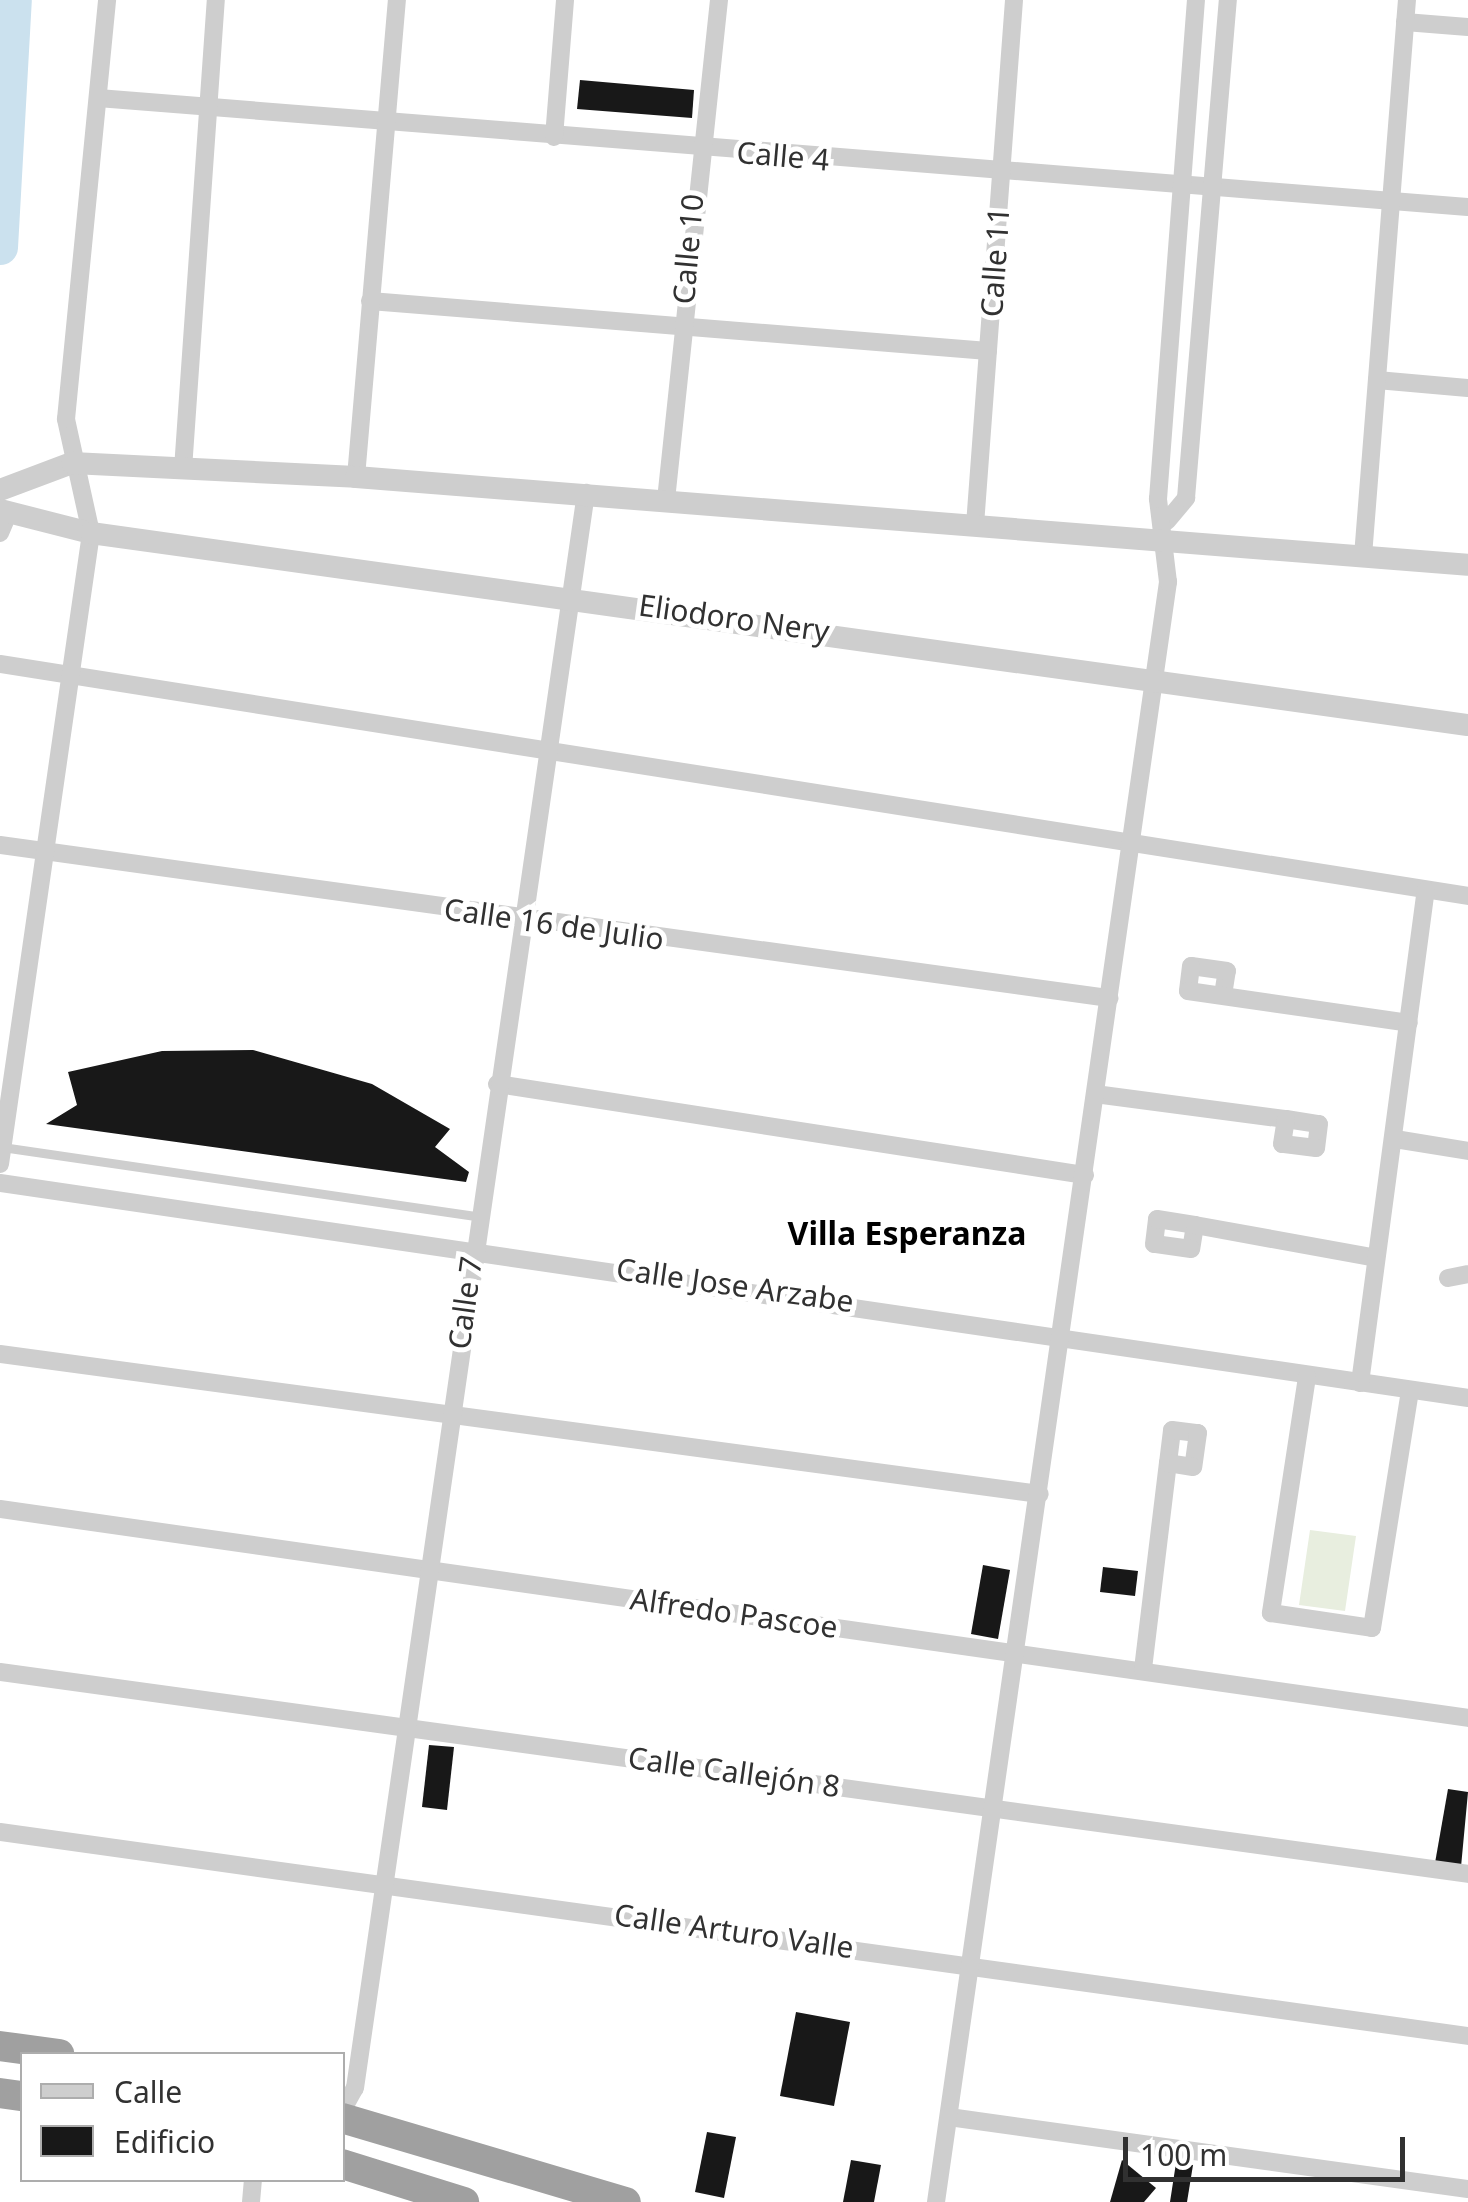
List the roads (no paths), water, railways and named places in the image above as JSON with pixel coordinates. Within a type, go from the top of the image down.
[{"type":"highway","points":[[0,2046],[44,2052]]},
{"type":"highway","points":[[345,2115],[626,2202]]},
{"type":"highway","points":[[345,2165],[464,2202]]},
{"type":"street","points":[[1,1156],[40,852],[72,677],[91,534],[72,464],[66,419],[107,0]]},
{"type":"street","points":[[183,469],[216,0]]},
{"type":"street","points":[[356,477],[397,0]]},
{"type":"street","points":[[554,137],[565,0]]},
{"type":"street","name":"Calle 10","points":[[666,500],[681,327],[719,0]]},
{"type":"street","name":"Calle 11","points":[[975,525],[1014,0]]},
{"type":"street","points":[[936,2202],[1155,678],[1168,530],[1158,499],[1196,0]]},
{"type":"street","points":[[1168,530],[1186,498],[1228,0]]},
{"type":"street","points":[[1363,556],[1407,0]]},
{"type":"street","points":[[1406,22],[1468,27]]},
{"type":"street","name":"Calle 4","points":[[98,98],[206,110],[1468,207]]},
{"type":"street","points":[[370,301],[988,352]]},
{"type":"street","points":[[1377,380],[1468,388]]},
{"type":"street","points":[[0,490],[72,464],[356,477],[975,525],[1168,530],[1468,566]]},
{"type":"street","name":"Calle 7","points":[[345,2108],[355,2088],[518,920],[586,493]]},
{"type":"street","name":"Eliodoro Nery","points":[[3,518],[91,534],[570,594],[1468,724]]},
{"type":"street","points":[[0,664],[546,755],[1468,896]]},
{"type":"street","name":"Calle 16 de Julio","points":[[0,845],[518,920],[1109,998]]},
{"type":"street","points":[[1360,1383],[1426,890]]},
{"type":"street","points":[[1223,995],[1409,1023]]},
{"type":"street","points":[[497,1084],[1086,1175]]},
{"type":"street","points":[[1096,1094],[1286,1119]]},
{"type":"street","points":[[1395,1139],[1468,1151]]},
{"type":"street","name":"Calle Jose Arzabe","points":[[0,1183],[473,1246],[1063,1334],[1307,1377],[1468,1398]]},
{"type":"street","points":[[1195,1225],[1376,1258]]},
{"type":"street","points":[[1448,1278],[1468,1274]]},
{"type":"street","points":[[0,1354],[1040,1494]]},
{"type":"street","points":[[1307,1377],[1271,1613],[1372,1628],[1410,1390]]},
{"type":"street","points":[[1142,1669],[1168,1463]]},
{"type":"street","name":"Alfredo Pascoe","points":[[0,1509],[1468,1718]]},
{"type":"street","name":"Calle Callejón 8","points":[[0,1672],[1468,1874]]},
{"type":"street","name":"Calle Arturo Valle","points":[[0,1832],[382,1882],[1468,2036]]},
{"type":"street","points":[[949,2117],[1468,2189]]},
{"type":"lane","points":[[1,1156],[478,1216]]},
{"type":"waterway","points":[[0,247],[14,0]]},
{"type":"district","name":"Villa Esperanza","points":[[907,1233]]}]
